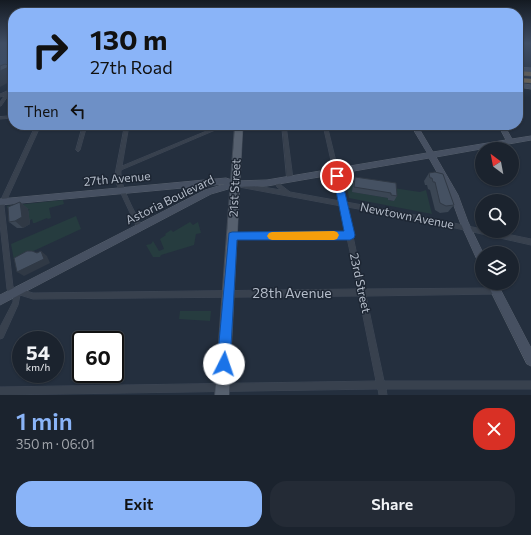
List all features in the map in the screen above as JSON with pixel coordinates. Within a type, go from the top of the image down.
[{"type":"main road","name":"21st Street","points":[[222,392],[239,130]]},
{"type":"main road","points":[[417,130],[454,195],[466,228],[475,247]]},
{"type":"main road","points":[[504,130],[510,142]]},
{"type":"main road","name":"Astoria Boulevard","points":[[510,142],[531,138]]},
{"type":"main road","name":"Astoria Boulevard","points":[[0,300],[208,192],[235,184],[267,183],[475,148]]},
{"type":"main road","name":"27th Avenue","points":[[2,202],[226,181],[235,184]]},
{"type":"main road","points":[[496,290],[531,360]]},
{"type":"street","points":[[0,96],[8,92]]},
{"type":"street","points":[[0,106],[8,92]]},
{"type":"street","points":[[0,335],[16,303],[17,292],[10,289],[1,207],[36,130]]},
{"type":"street","points":[[78,150],[84,130]]},
{"type":"street","points":[[126,130],[119,169],[119,180],[140,228]]},
{"type":"street","points":[[119,169],[213,130]]},
{"type":"street","points":[[285,130],[290,179]]},
{"type":"street","name":"23rd Street","points":[[326,130],[350,235],[383,395]]},
{"type":"street","points":[[277,181],[279,186],[290,194]]},
{"type":"street","name":"Newtown Avenue","points":[[235,184],[406,215],[531,242]]},
{"type":"street","points":[[232,236],[350,235]]},
{"type":"street","name":"28th Avenue","points":[[17,292],[32,296],[362,292],[475,288]]},
{"type":"street","points":[[0,391],[222,392],[381,385],[531,385]]},
{"type":"green space","points":[[353,176],[353,192],[388,198],[390,201],[393,201],[393,188],[420,192],[426,190],[432,214],[349,198],[345,177]]},
{"type":"green space","points":[[63,200],[64,204],[49,208],[51,218],[35,223],[33,223],[32,219],[29,221],[28,211],[30,209],[12,215],[11,207],[7,208],[7,206]]},
{"type":"green space","points":[[76,216],[81,229],[14,260],[11,244]]},
{"type":"green space","points":[[190,222],[193,225],[198,222],[201,233],[196,234],[194,245],[161,255],[160,257],[153,257],[146,245],[151,244],[153,241],[159,251],[164,249],[160,239],[171,230],[173,232]]},
{"type":"green space","points":[[180,311],[211,311],[210,321],[179,319]]},
{"type":"water","points":[[0,61],[8,61],[8,71],[0,74]]},
{"type":"building","points":[[5,64],[8,65],[8,67],[0,71],[0,66]]},
{"type":"building","points":[[435,172],[443,174],[454,205],[446,206],[440,203],[435,182],[433,182],[432,178],[430,178],[429,173]]},
{"type":"building","points":[[355,177],[396,183],[397,196],[391,195],[391,193],[354,187]]},
{"type":"building","points":[[20,202],[22,217],[15,221],[9,222],[8,207]]},
{"type":"building","points":[[27,251],[37,253],[41,251],[44,259],[17,272],[14,258]]},
{"type":"slow traffic","points":[[272,236],[334,235]]},
{"type":"route","points":[[224,364],[232,236],[350,235],[337,176]]}]
